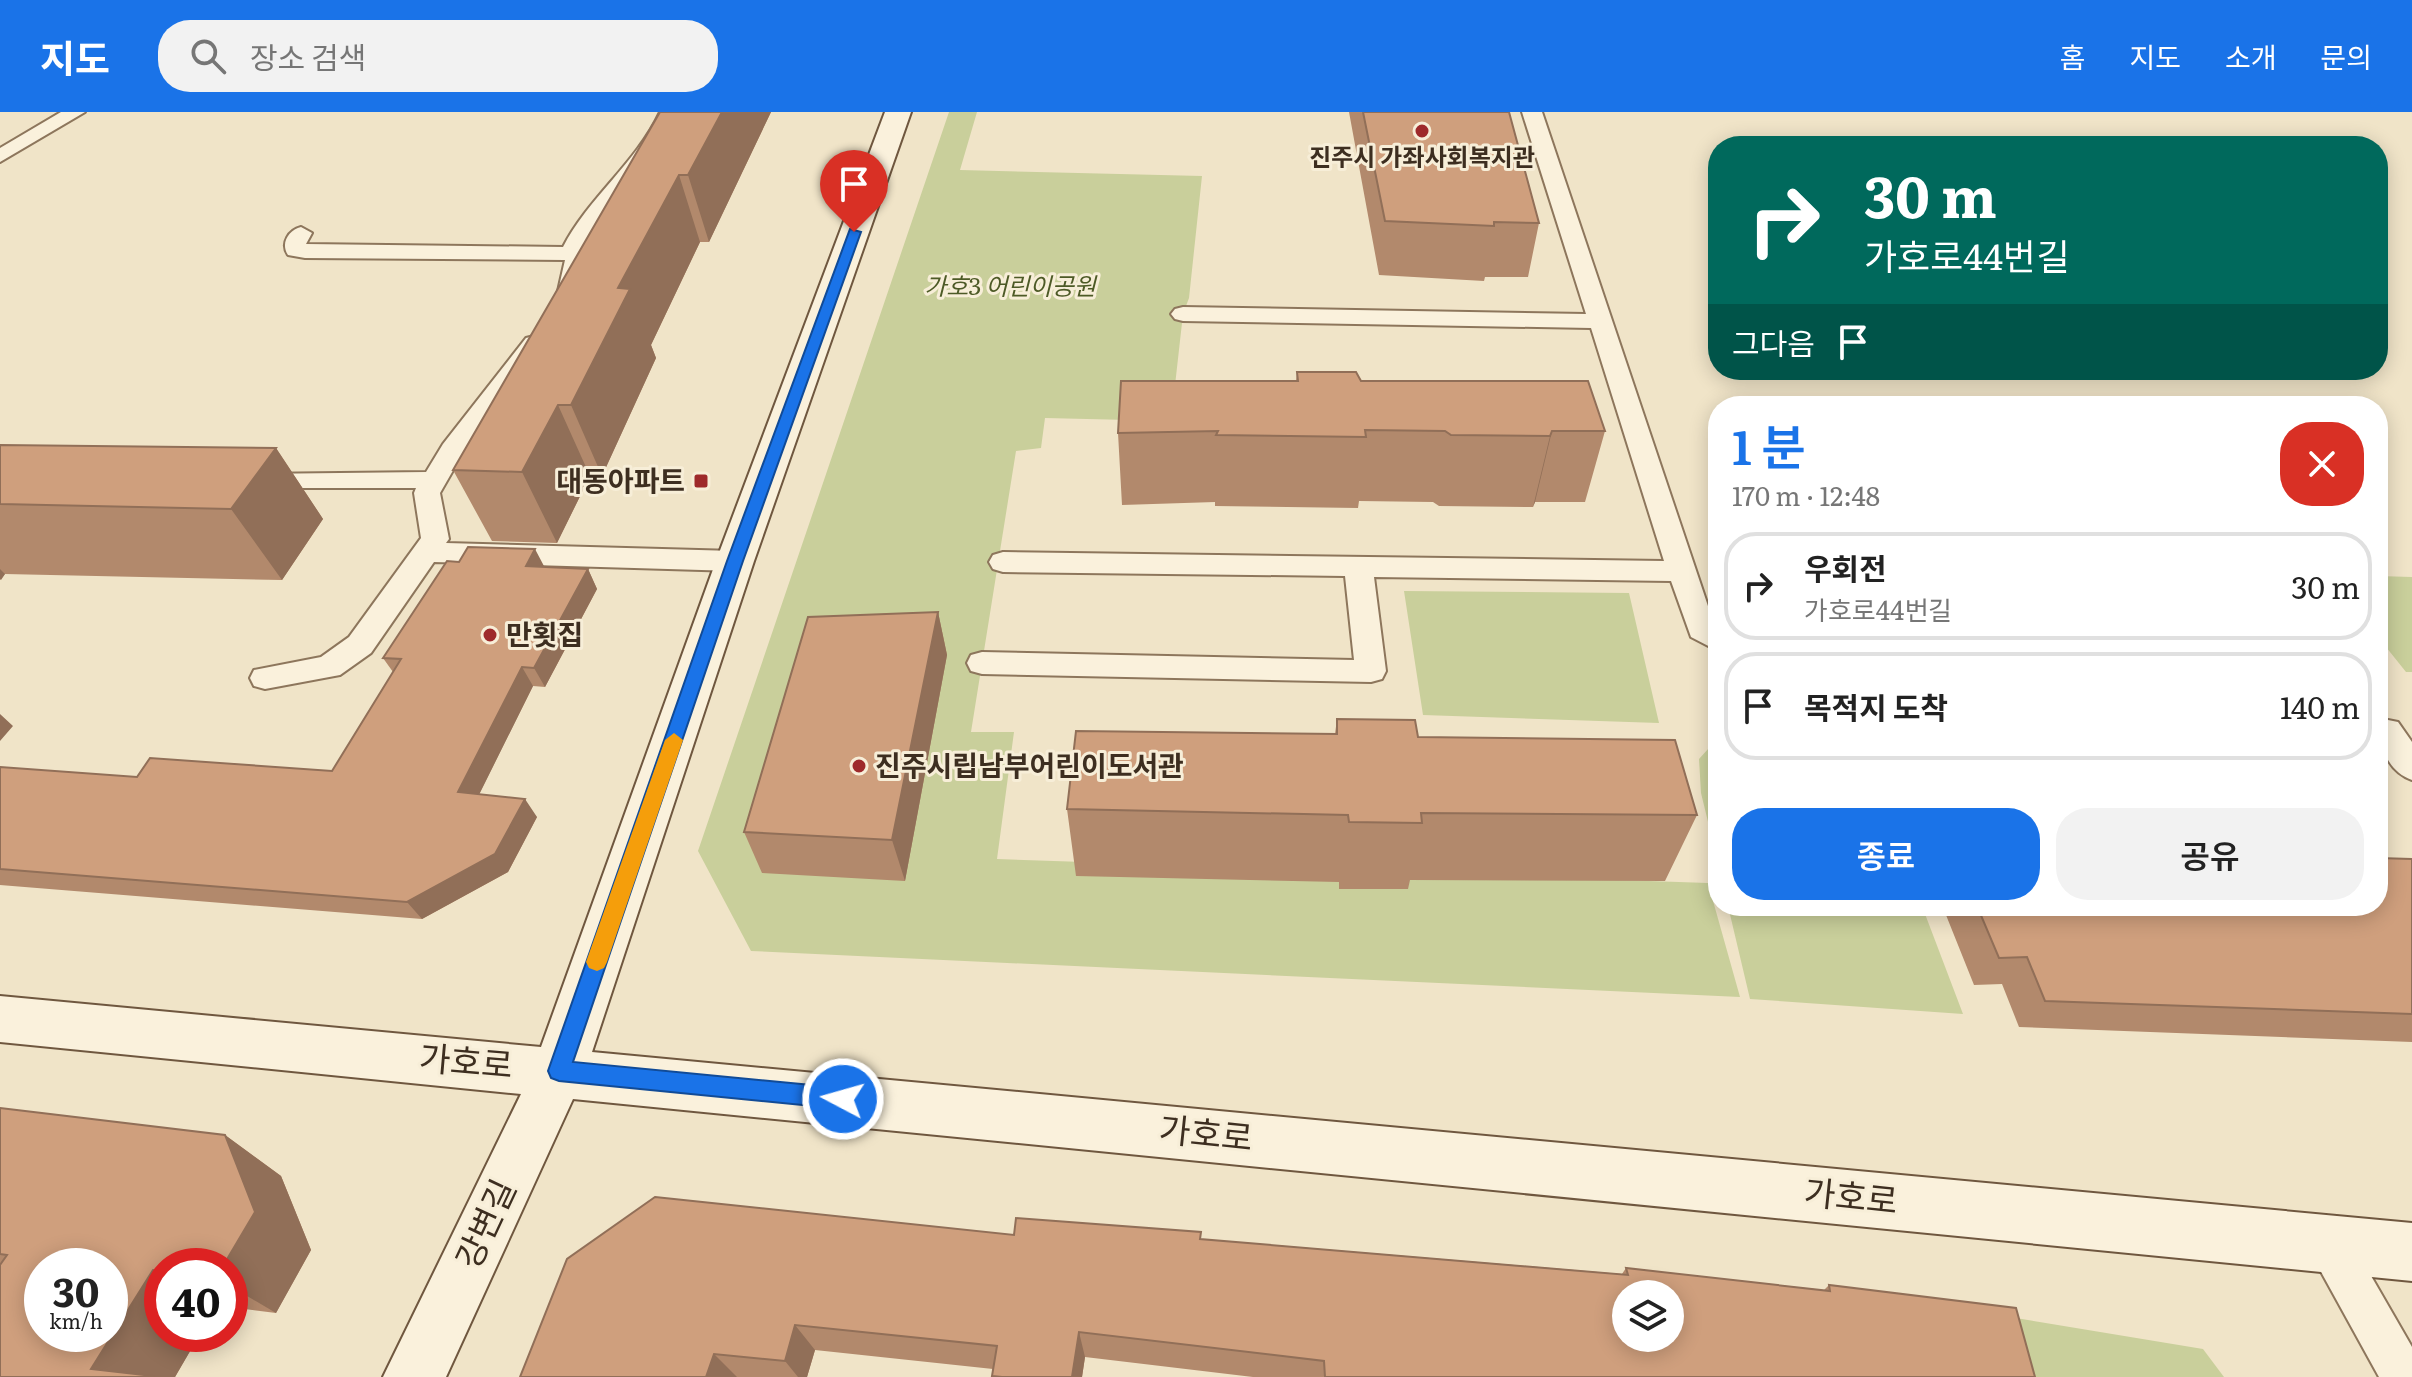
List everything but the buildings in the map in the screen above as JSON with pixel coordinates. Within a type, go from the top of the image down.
[{"type":"street","name":"강변길","points":[[414,1377],[559,1071],[735,561],[898,112]]},
{"type":"street","name":"가호로","points":[[0,1019],[2412,1252]]},
{"type":"lane","points":[[0,156],[75,112]]},
{"type":"lane","points":[[265,678],[329,667],[360,645],[435,539],[427,493],[452,450],[567,300],[574,246],[658,138],[670,112]]},
{"type":"lane","points":[[1532,112],[1701,630],[1708,634]]},
{"type":"lane","points":[[301,233],[295,244],[296,250],[575,254]]},
{"type":"lane","points":[[1183,314],[1600,321]]},
{"type":"lane","points":[[1592,392],[1623,393]]},
{"type":"lane","points":[[231,479],[435,480]]},
{"type":"lane","points":[[426,552],[735,561]]},
{"type":"lane","points":[[1003,562],[1682,571]]},
{"type":"lane","points":[[982,663],[1371,671],[1358,566]]},
{"type":"lane","points":[[2392,731],[2412,767]]},
{"type":"lane","points":[[2329,1244],[2404,1377]]},
{"type":"green space","name":"가호3 어린이공원","points":[[949,112],[977,112],[960,170],[1202,176],[1189,298],[1183,314],[1171,421],[1045,418],[1041,448],[1016,451],[971,732],[1014,732],[997,859],[1708,883],[1708,916],[1717,916],[1740,997],[751,951],[698,851]]},
{"type":"green space","points":[[2388,576],[2412,577],[2412,672],[2406,672],[2388,650]]},
{"type":"green space","points":[[1404,591],[1629,593],[1659,723],[1423,715]]},
{"type":"green space","points":[[1708,749],[1708,822],[1701,793],[1699,759]]},
{"type":"green space","points":[[1730,916],[1926,916],[1963,1014],[1750,999]]},
{"type":"green space","points":[[1986,1313],[2203,1349],[2224,1377],[2013,1377]]},
{"type":"slow traffic","points":[[597,962],[674,740]]},
{"type":"place","name":"진주시 가좌사회복지관","points":[[1422,131]]},
{"type":"place","name":"대동아파트","points":[[701,481]]},
{"type":"place","name":"만횟집","points":[[490,635]]},
{"type":"place","name":"진주시립남부어린이도서관","points":[[859,766]]},
{"type":"route","points":[[843,1099],[559,1071],[735,561],[854,232]]}]
